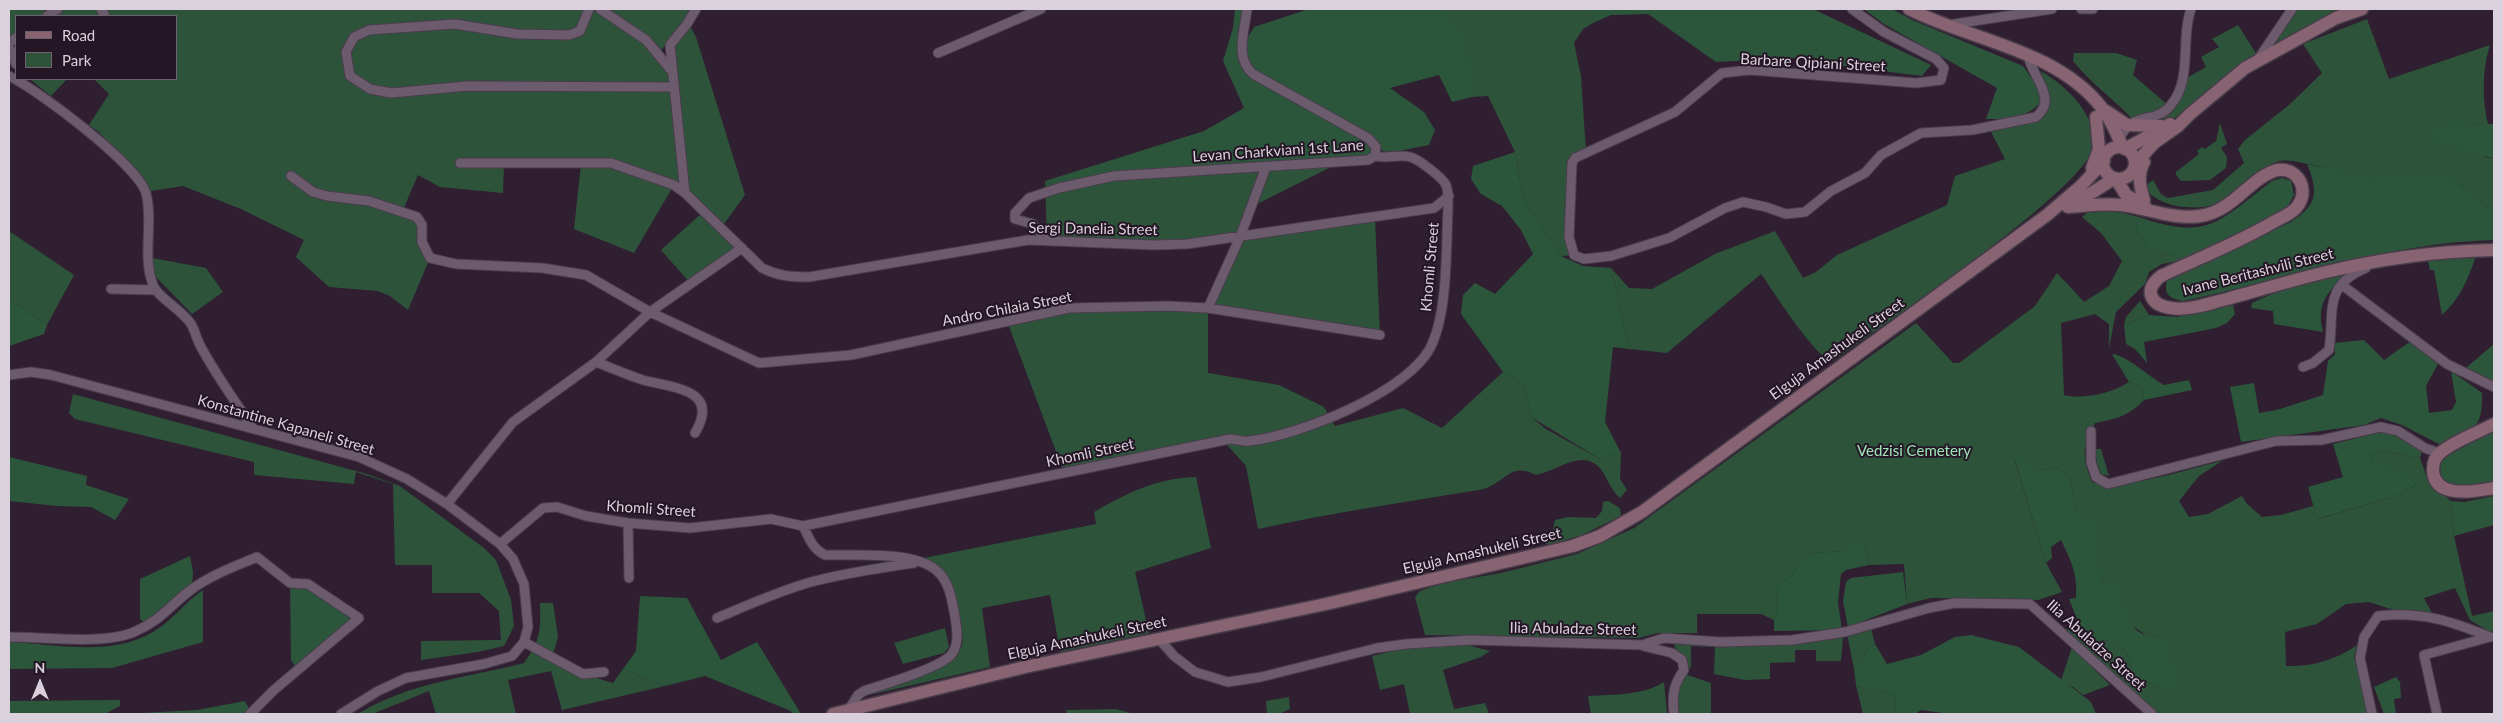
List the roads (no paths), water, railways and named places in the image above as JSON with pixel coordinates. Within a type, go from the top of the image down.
[{"type":"main road","points":[[1909,9],[1946,26],[2028,55],[2054,67],[2080,87],[2122,146],[2132,154],[2134,186],[2144,200],[2166,213]]},
{"type":"main road","points":[[2063,206],[2116,179],[2128,177],[2154,143],[2166,131],[2259,58],[2336,18],[2362,9]]},
{"type":"main road","points":[[2100,113],[2127,125],[2166,131]]},
{"type":"main road","points":[[2100,113],[2106,172],[2116,179],[2126,195],[2133,201],[2166,213]]},
{"type":"main road","points":[[2063,206],[2085,178],[2098,156],[2100,113]]},
{"type":"main road","points":[[2063,206],[2114,149],[2166,131]]},
{"type":"main road","points":[[2144,200],[2139,181],[2140,171],[2166,131]]},
{"type":"main road","name":"Ivane Beritashvili Street","points":[[2166,213],[2192,217],[2217,212],[2277,170],[2289,170],[2301,182],[2303,189],[2296,208],[2289,214],[2161,276],[2153,282],[2150,291],[2152,298],[2158,305],[2172,308],[2205,304],[2388,258],[2427,252],[2494,250]]},
{"type":"main road","points":[[2063,206],[2121,205],[2147,212],[2166,213]]},
{"type":"main road","name":"Elguja Amashukeli Street","points":[[833,714],[1016,669],[1326,604],[1573,546],[1600,536],[1642,512],[2047,215],[2063,206]]},
{"type":"main road","points":[[2494,424],[2439,454],[2433,463],[2433,473],[2438,482],[2444,486],[2462,493],[2494,488]]},
{"type":"street","points":[[589,9],[580,31],[569,35],[517,34],[455,24],[369,30],[354,37],[346,52],[350,76],[370,89],[390,93],[467,86],[674,87]]},
{"type":"street","points":[[600,9],[646,40],[672,70]]},
{"type":"street","points":[[685,193],[670,45],[696,9]]},
{"type":"street","points":[[938,53],[1041,9]]},
{"type":"street","name":"Levan Charkviani 1st Lane","points":[[1047,240],[1033,224],[1015,219],[1015,213],[1029,198],[1059,188],[1114,176],[1368,160],[1375,156],[1376,147],[1368,138],[1252,74],[1245,67],[1241,55],[1247,9]]},
{"type":"street","name":"Barbare Qipiani Street","points":[[1852,9],[1884,32],[1936,59],[1944,68],[1941,80],[1916,83],[1750,70],[1722,73],[1675,112],[1575,158],[1572,163],[1569,237],[1574,255],[1584,259],[1611,256],[1669,238],[1725,208],[1743,202],[1766,206],[1786,214],[1805,212],[1831,191],[1865,173],[1881,155],[1921,133],[1972,130],[2036,117],[2044,107],[2044,89],[2029,61],[2028,55]]},
{"type":"street","points":[[1946,26],[2052,9]]},
{"type":"street","points":[[2081,9],[2093,9]]},
{"type":"street","points":[[2122,146],[2127,125],[2156,116],[2170,107],[2182,88],[2185,32],[2191,9]]},
{"type":"street","points":[[2259,58],[2292,9]]},
{"type":"street","points":[[9,47],[15,62]]},
{"type":"street","points":[[24,81],[95,136],[145,191],[149,217],[148,270],[155,290],[176,306],[192,324],[199,345],[253,428]]},
{"type":"street","points":[[1375,156],[1382,158],[1410,156],[1430,169],[1446,184],[1449,196]]},
{"type":"street","name":"Sergi Danelia Street","points":[[460,162],[504,164],[611,163],[674,184],[762,268],[774,274],[790,277],[809,277],[1028,240],[1154,245],[1187,244],[1434,208],[1441,205],[1449,196]]},
{"type":"street","points":[[1208,308],[1240,237],[1266,167]]},
{"type":"street","name":"Andro Chilaia Street","points":[[291,176],[314,192],[327,196],[369,201],[417,217],[422,225],[422,242],[430,258],[456,264],[542,268],[586,275],[650,312],[758,363],[851,355],[1069,308],[1169,306],[1208,308],[1380,335]]},
{"type":"street","name":"Khomli Street","points":[[500,544],[543,508],[557,507],[586,516],[628,523],[690,528],[771,519],[802,526],[1230,439],[1248,441],[1324,422],[1372,398],[1424,360],[1439,324],[1449,196]]},
{"type":"street","points":[[447,504],[512,422],[596,362],[650,312],[742,248]]},
{"type":"street","points":[[2304,367],[2313,363],[2328,350],[2332,300],[2342,285],[2354,273],[2388,258]]},
{"type":"street","points":[[2342,285],[2447,364],[2494,388]]},
{"type":"street","points":[[111,289],[155,290]]},
{"type":"street","points":[[596,362],[641,379],[686,389],[700,401],[702,421],[695,433]]},
{"type":"street","name":"Konstantine Kapaneli Street","points":[[9,375],[31,372],[51,375],[359,457],[407,479],[447,504],[500,544],[513,559],[524,584],[528,627],[524,642]]},
{"type":"street","points":[[2091,431],[2091,462],[2096,477],[2108,484],[2276,441],[2321,440],[2381,427],[2398,431],[2425,448],[2439,454]]},
{"type":"street","points":[[628,523],[629,578]]},
{"type":"street","points":[[802,526],[812,545],[825,555],[891,556],[920,562],[938,571],[950,592],[956,623],[955,647],[948,657],[858,695],[848,710]]},
{"type":"street","points":[[9,637],[84,638],[133,633],[162,617],[192,589],[224,571],[257,557],[290,583],[308,584],[359,618],[274,690],[250,714]]},
{"type":"street","points":[[718,618],[762,599],[810,582],[920,562]]},
{"type":"street","name":"Ilia Abuladze Street","points":[[1160,639],[1174,656],[1195,672],[1228,682],[1261,677],[1377,648],[1406,644],[1470,640],[1642,645],[1664,638],[1721,642],[1792,640],[1845,632],[1929,608],[1954,603],[2030,604],[2152,714]]},
{"type":"street","points":[[2372,714],[2360,658],[2364,637],[2378,616],[2402,614],[2454,622],[2492,636]]},
{"type":"street","points":[[2437,714],[2424,655],[2492,636]]},
{"type":"street","points":[[341,714],[378,691],[406,678],[484,664],[512,656],[524,642],[583,674],[604,672]]},
{"type":"street","points":[[1642,645],[1677,656],[1682,660],[1684,670],[1674,685],[1672,699],[1674,714]]},
{"type":"park label","name":"Vedzisi Cemetery","points":[[1914,451]]}]
